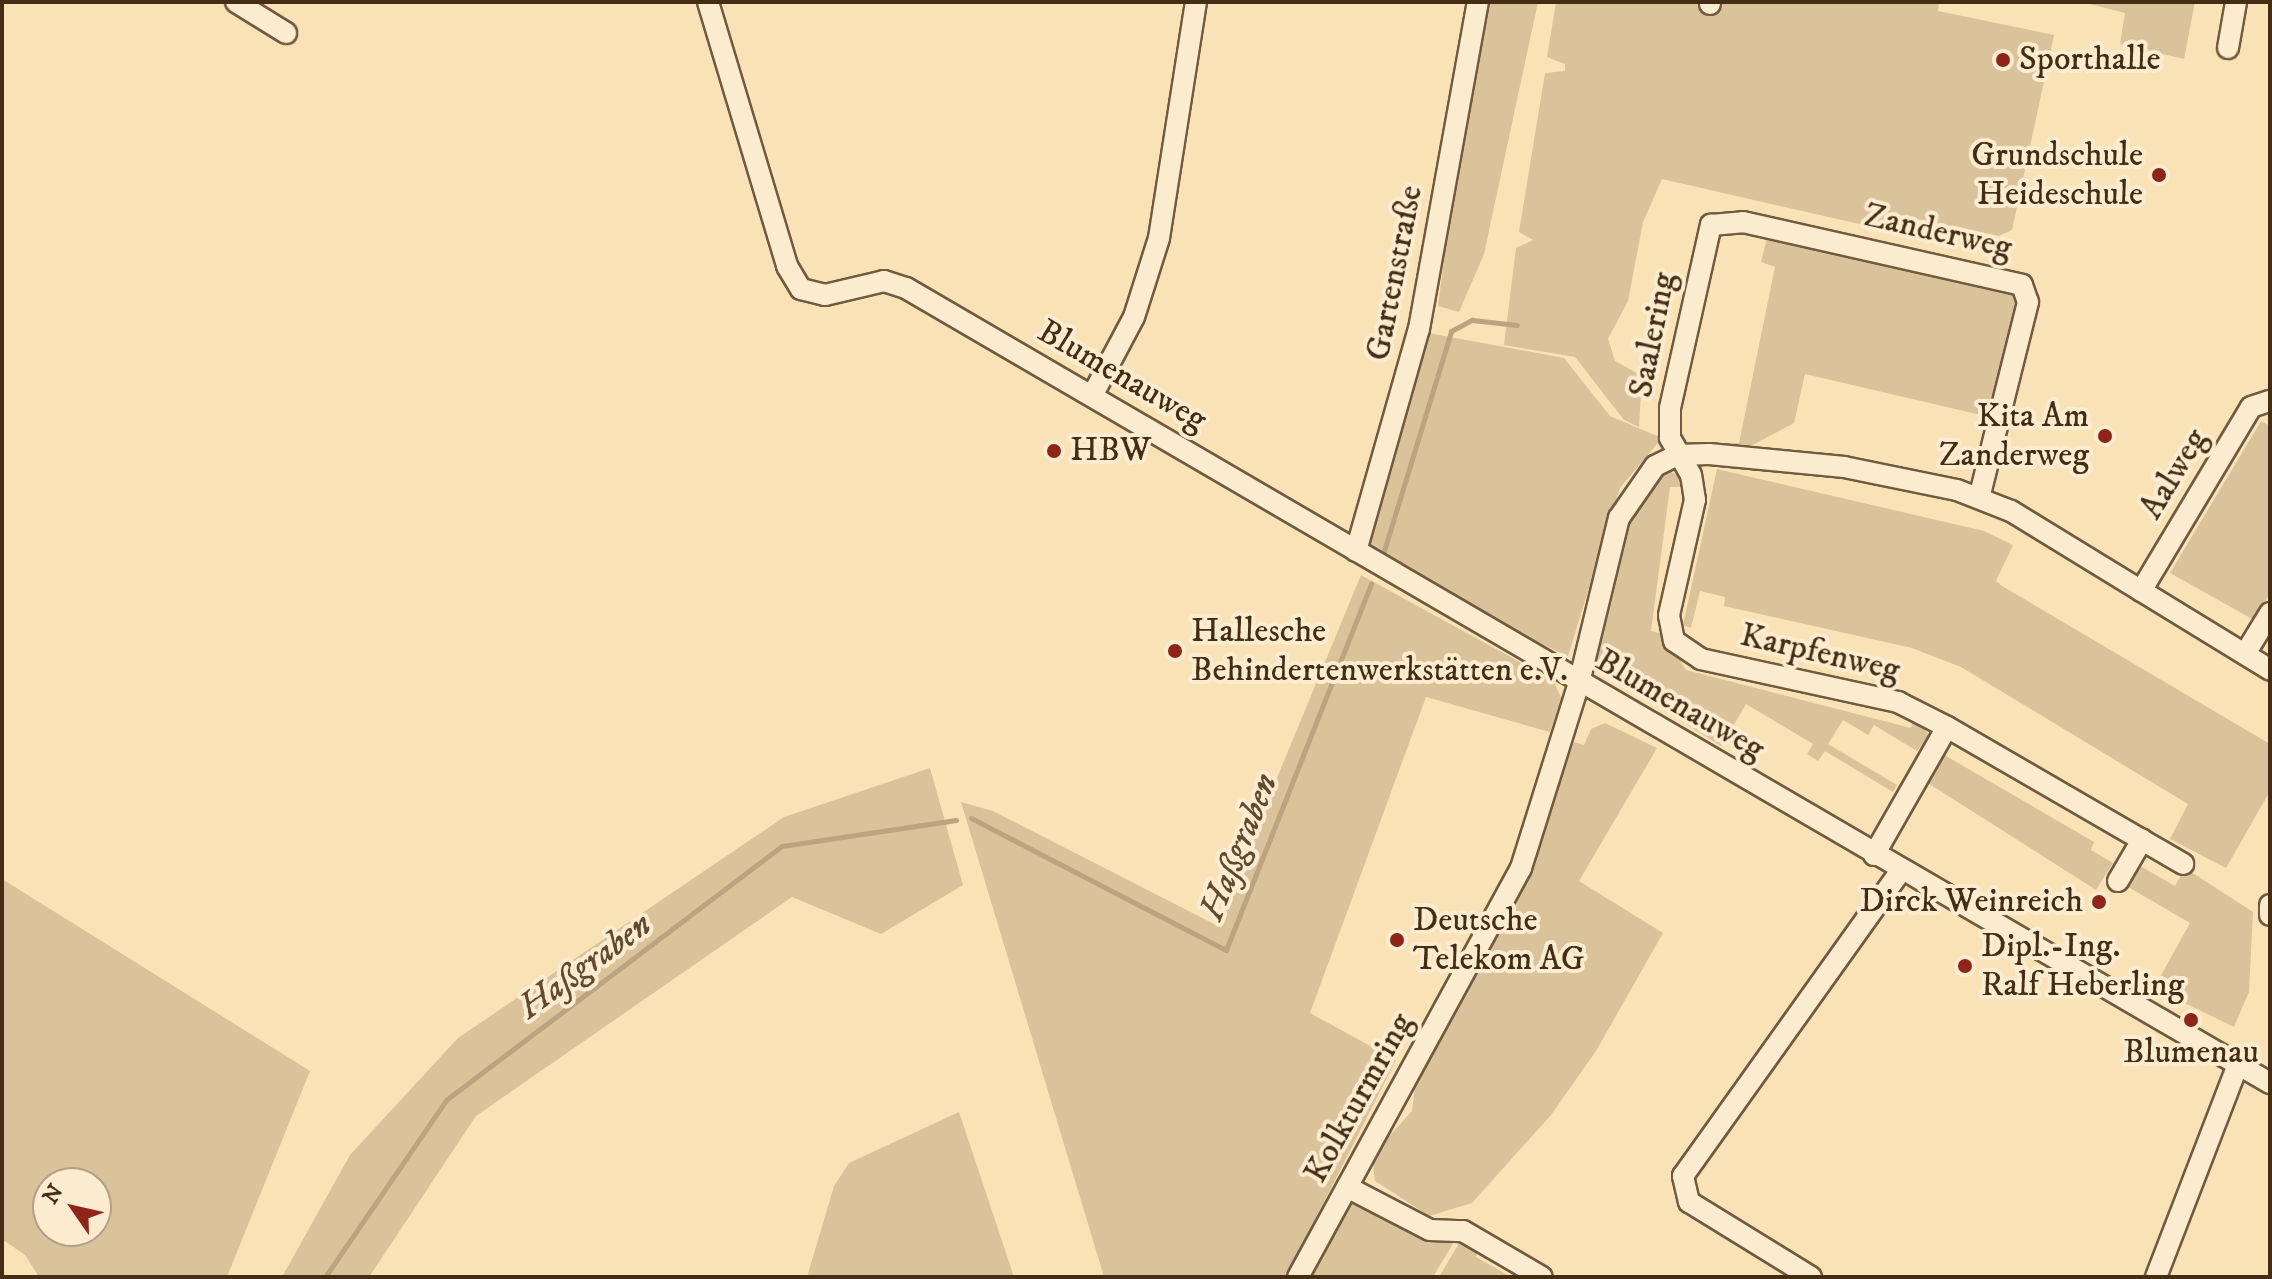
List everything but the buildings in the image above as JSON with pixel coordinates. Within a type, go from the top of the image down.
[{"type":"street","points":[[236,2],[286,33]]},
{"type":"street","name":"Blumenauweg","points":[[708,2],[787,266],[801,289],[825,295],[894,283],[2270,1083]]},
{"type":"street","points":[[1092,396],[1134,317],[1159,238],[1196,2]]},
{"type":"street","name":"Gartenstraße","points":[[1356,551],[1419,329],[1478,2]]},
{"type":"street","points":[[2228,48],[2236,2]]},
{"type":"street","name":"Saalering","points":[[1678,647],[1669,615],[1695,500],[1678,455],[1670,408],[1707,233],[1717,221]]},
{"type":"street","name":"Zanderweg","points":[[1717,221],[2022,285],[2028,302],[1979,498]]},
{"type":"street","name":"Aalweg","points":[[2141,591],[2251,407],[2270,401]]},
{"type":"street","points":[[1678,455],[1844,467],[1979,498],[2270,670]]},
{"type":"street","name":"Kolkturmring","points":[[1298,1277],[1521,868],[1579,683],[1628,497],[1639,479],[1678,455]]},
{"type":"street","points":[[2245,654],[2270,613]]},
{"type":"street","name":"Karpfenweg","points":[[1678,647],[1701,659],[1898,702],[1947,727],[2183,864]]},
{"type":"street","points":[[1874,855],[1947,727]]},
{"type":"street","points":[[2118,881],[2142,840]]},
{"type":"street","points":[[1811,1277],[1689,1202],[1683,1176],[1902,869]]},
{"type":"street","points":[[2156,1277],[2238,1064]]},
{"type":"street","points":[[1347,1187],[1430,1230],[1463,1231],[1542,1277]]},
{"type":"shaded area","points":[[1478,2],[1538,2],[1484,254],[1459,312],[1438,306]]},
{"type":"shaded area","points":[[1556,2],[1939,2],[1938,11],[2054,35],[2012,230],[1999,236],[1894,214],[1890,231],[1662,179],[1643,222],[1628,301],[1608,339],[1615,361],[1642,376],[1639,427],[1624,420],[1575,357],[1504,345],[1516,248],[1533,240],[1519,232],[1545,73],[1565,71],[1565,64],[1547,57]]},
{"type":"shaded area","points":[[2082,2],[2195,2],[2184,59],[2120,44],[2125,13]]},
{"type":"shaded area","points":[[1767,238],[2018,296],[1994,418],[1805,374],[1794,423],[1749,447],[1708,443],[1739,443],[1775,267],[1761,262]]},
{"type":"shaded area","points":[[1423,332],[1564,358],[1610,416],[1662,438],[1620,488],[1568,656],[1466,610],[1368,547]]},
{"type":"shaded area","points":[[2261,421],[2270,426],[2270,593],[2254,620],[2170,573]]},
{"type":"shaded area","points":[[1664,468],[1681,477],[1683,487],[1670,487],[1651,631],[1664,634],[1686,670],[1911,728],[1914,718],[1929,735],[1917,751],[1874,725],[1868,735],[1843,720],[1828,744],[1897,785],[1893,792],[1825,751],[1818,761],[1807,754],[1813,744],[1746,704],[1721,746],[1589,664],[1625,515]]},
{"type":"shaded area","points":[[1717,469],[1984,531],[2013,545],[1996,581],[2002,586],[2270,744],[2270,791],[2226,868],[2170,839],[2188,804],[1961,667],[1912,648],[1724,606],[1725,597],[1700,591],[1691,628],[1683,625]]},
{"type":"shaded area","points":[[1361,575],[1554,681],[1561,698],[1550,732],[1426,697],[1310,1013],[1396,1060],[1286,1277],[1104,1277],[961,802],[993,811],[1216,925]]},
{"type":"shaded area","points":[[1605,723],[1657,748],[1579,881],[1663,933],[1596,1051],[1551,1115],[1472,1203],[1429,1216],[1375,1181],[1372,1155],[1412,1111],[1416,1078],[1534,855],[1574,742],[1584,745],[1591,729]]},
{"type":"shaded area","points":[[1683,726],[1870,839],[1678,731]]},
{"type":"shaded area","points":[[1941,753],[2094,842],[2091,850],[2113,863],[2096,890],[1923,780]]},
{"type":"shaded area","points":[[930,768],[963,885],[881,934],[792,897],[476,1116],[369,1277],[282,1277],[350,1155],[458,1038],[784,817]]},
{"type":"shaded area","points":[[2130,860],[2175,886],[2185,868],[2253,912],[2249,992],[2234,1027],[2154,988],[2190,923],[2118,881]]},
{"type":"shaded area","points":[[2,879],[310,1071],[227,1277],[39,1277],[25,1255],[2,1239]]},
{"type":"shaded area","points":[[959,1112],[1014,1277],[807,1277],[834,1186],[849,1163]]},
{"type":"shaded area","points":[[1355,1199],[1457,1237],[1433,1277],[1303,1277],[1341,1207]]},
{"type":"shaded area","points":[[1462,1238],[1480,1248],[1476,1257],[1511,1277],[1439,1277]]},
{"type":"waterway","name":"Haßgraben","points":[[1383,554],[1451,331],[1472,320],[1517,325]]},
{"type":"waterway","name":"Haßgraben","points":[[971,818],[1226,950],[1371,584]]},
{"type":"waterway","name":"Haßgraben","points":[[325,1277],[446,1100],[782,846],[956,820]]},
{"type":"place","name":"Sporthalle","points":[[2003,60]]},
{"type":"place","name":"Grundschule Heideschule","points":[[2159,175]]},
{"type":"place","name":"Kita Am Zanderweg","points":[[2105,436]]},
{"type":"place","name":"HBW","points":[[1054,451]]},
{"type":"place","name":"Hallesche Behindertenwerkstätten e.V.","points":[[1175,651]]},
{"type":"place","name":"Dirck Weinreich","points":[[2099,902]]},
{"type":"place","name":"Deutsche Telekom AG","points":[[1397,940]]},
{"type":"place","name":"Dipl.-Ing. Ralf Heberling","points":[[1965,966]]},
{"type":"place","name":"Blumenau","points":[[2191,1020]]}]
